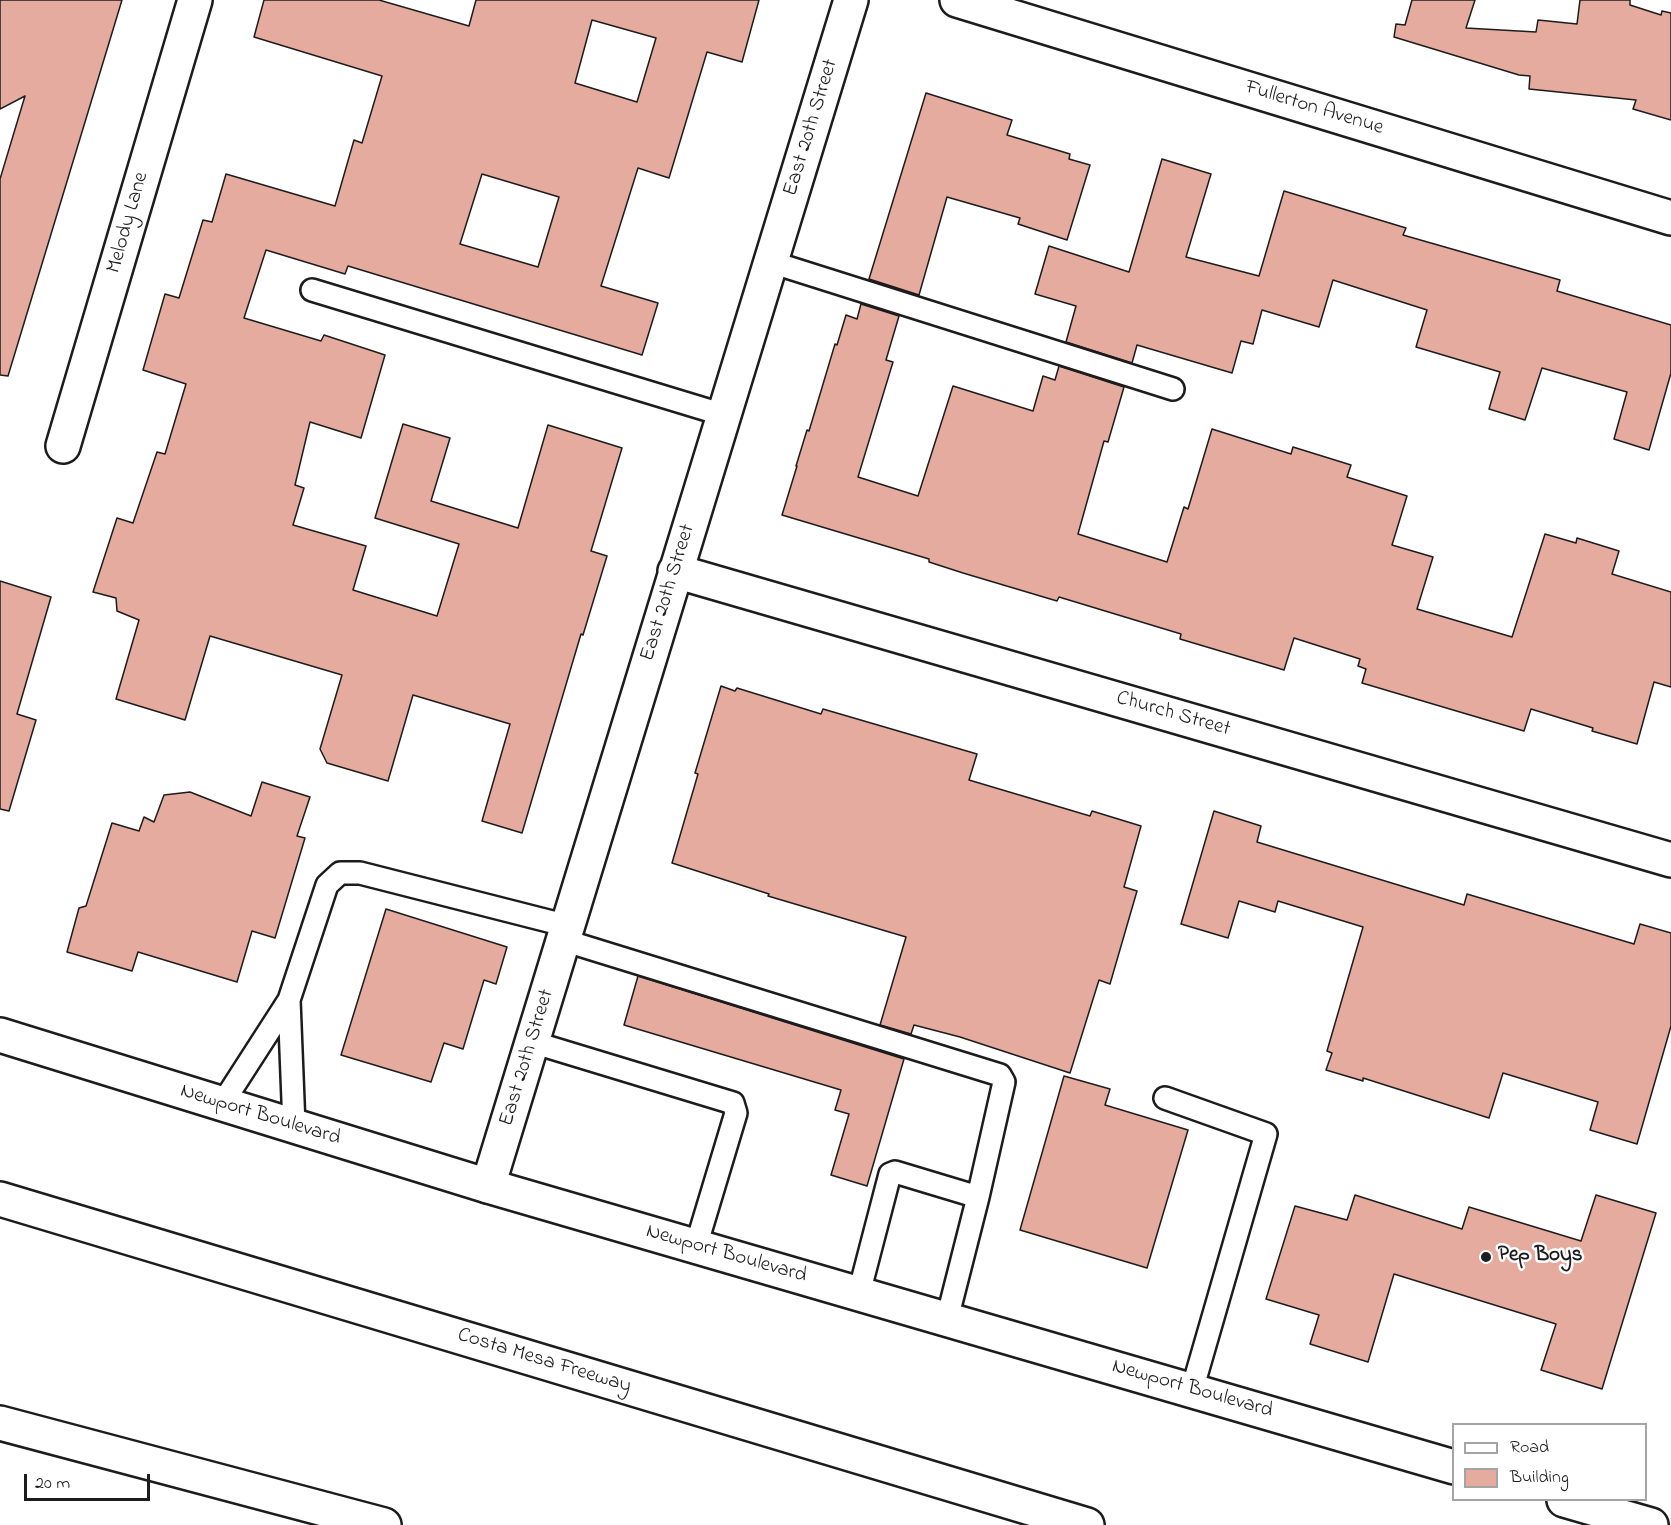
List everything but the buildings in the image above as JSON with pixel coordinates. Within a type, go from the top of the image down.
[{"type":"main road","name":"Melody Lane","points":[[63,446],[195,0]]},
{"type":"main road","name":"East 20th Street","points":[[488,1186],[851,0]]},
{"type":"main road","name":"Fullerton Avenue","points":[[957,0],[1671,218]]},
{"type":"main road","name":"Church Street","points":[[675,571],[1671,860]]},
{"type":"main road","name":"Newport Boulevard","points":[[0,1035],[488,1186],[1452,1466]]},
{"type":"main road","name":"Costa Mesa Freeway","points":[[0,1199],[1087,1525]]},
{"type":"main road","points":[[0,1423],[384,1525]]},
{"type":"main road","points":[[1567,1501],[1650,1525]]},
{"type":"lane","points":[[771,262],[1173,389]]},
{"type":"lane","points":[[312,290],[724,415]]},
{"type":"lane","points":[[222,1104],[289,1000],[327,885],[340,873],[360,873],[566,933],[1000,1075],[1004,1082],[947,1319]]},
{"type":"lane","points":[[289,1000],[294,1126]]},
{"type":"lane","points":[[532,1042],[733,1103],[736,1113],[696,1246]]},
{"type":"lane","points":[[1165,1098],[1266,1134],[1192,1390]]},
{"type":"lane","points":[[859,1293],[890,1174],[896,1172],[978,1197]]},
{"type":"place","name":"Pep Boys","points":[[1486,1257]]}]
